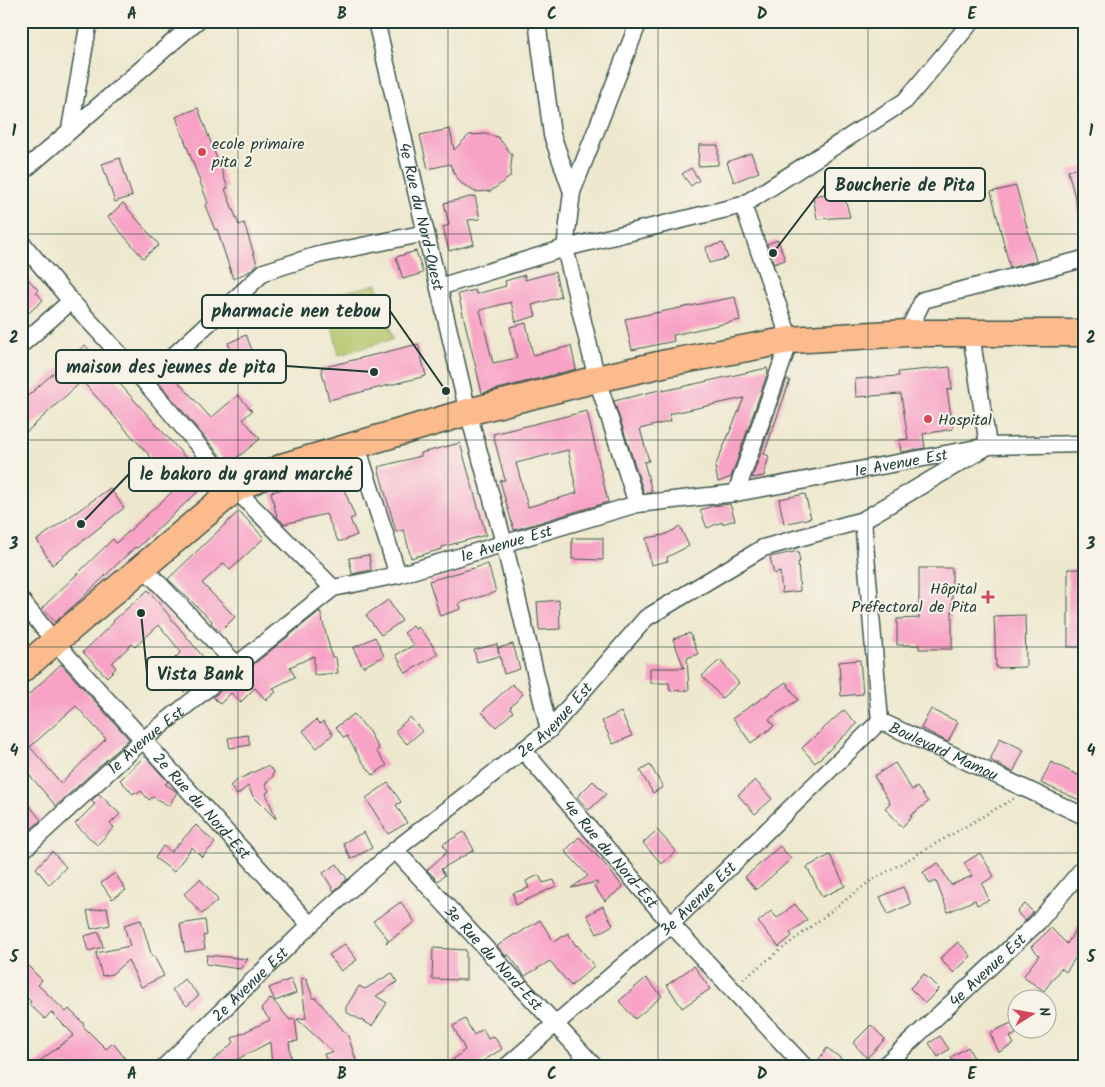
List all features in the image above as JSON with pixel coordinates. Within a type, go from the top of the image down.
[{"type":"highway","points":[[21,670],[235,489],[285,466],[468,412],[597,379],[667,363],[790,340],[907,333],[1084,333]]},
{"type":"street","points":[[70,129],[89,21]]},
{"type":"street","points":[[21,173],[197,21]]},
{"type":"street","name":"4e Rue du Nord-Ouest","points":[[376,21],[468,412]]},
{"type":"street","points":[[537,21],[552,135],[572,192]]},
{"type":"street","points":[[638,504],[597,379],[566,248],[572,192],[639,21]]},
{"type":"street","points":[[439,287],[566,248],[743,204],[905,101],[972,21]]},
{"type":"street","points":[[736,493],[790,340],[743,204]]},
{"type":"street","points":[[145,382],[264,272],[327,253],[426,233]]},
{"type":"street","points":[[21,242],[71,302],[145,382],[235,489],[333,588]]},
{"type":"street","points":[[907,333],[923,300],[1084,259]]},
{"type":"street","points":[[21,345],[71,302]]},
{"type":"street","points":[[971,334],[988,446]]},
{"type":"street","points":[[468,412],[504,543],[549,730]]},
{"type":"street","name":"1e Avenue Est","points":[[21,852],[143,740],[333,588],[398,575],[638,504],[736,493],[988,446],[1084,444]]},
{"type":"street","points":[[357,446],[398,575]]},
{"type":"street","name":"2e Avenue Est","points":[[165,1066],[310,925],[395,850],[549,730],[646,618],[762,548],[863,520],[988,446]]},
{"type":"street","name":"Boulevard Mamou","points":[[863,520],[880,721],[1084,816]]},
{"type":"street","points":[[143,567],[236,665]]},
{"type":"street","name":"2e Rue du Nord-Est","points":[[21,600],[54,641],[310,925]]},
{"type":"street","name":"3e Avenue Est","points":[[507,1066],[671,924],[880,721]]},
{"type":"street","name":"4e Rue du Nord-Est","points":[[523,750],[671,924],[804,1066]]},
{"type":"street","name":"3e Rue du Nord-Est","points":[[395,850],[594,1066]]},
{"type":"street","name":"4e Avenue Est","points":[[884,1066],[1038,922],[1084,867]]},
{"type":"path","points":[[731,988],[869,882],[1029,790]]},
{"type":"green space","points":[[377,284],[393,339],[339,355],[325,297]]},
{"type":"building","points":[[198,108],[228,188],[225,189],[239,225],[244,223],[257,264],[250,271],[233,279],[217,229],[215,230],[205,205],[208,203],[176,117]]},
{"type":"building","points":[[450,129],[454,150],[469,135],[485,134],[498,137],[512,155],[510,177],[491,191],[475,192],[461,183],[450,164],[428,169],[420,135]]},
{"type":"building","points":[[699,145],[718,145],[718,165],[698,166]]},
{"type":"building","points":[[751,153],[759,172],[734,182],[727,162]]},
{"type":"building","points":[[120,158],[132,196],[115,202],[102,164]]},
{"type":"building","points":[[1084,166],[1084,217],[1080,217],[1068,171]]},
{"type":"building","points":[[691,168],[699,180],[691,186],[682,174]]},
{"type":"building","points":[[1016,186],[1036,261],[1010,268],[991,192]]},
{"type":"building","points":[[843,191],[850,217],[817,219],[813,196]]},
{"type":"building","points":[[475,196],[480,219],[468,220],[474,244],[449,251],[443,227],[449,225],[444,203]]},
{"type":"building","points":[[123,203],[159,245],[143,258],[108,217]]},
{"type":"building","points":[[778,240],[785,260],[774,264],[767,244]]},
{"type":"building","points":[[723,243],[728,258],[709,263],[706,247]]},
{"type":"building","points":[[416,251],[423,273],[403,279],[396,257]]},
{"type":"building","points":[[21,271],[38,290],[36,292],[43,300],[21,320]]},
{"type":"building","points":[[555,272],[561,297],[532,305],[536,316],[516,322],[511,302],[480,310],[493,363],[517,358],[510,327],[526,323],[533,355],[571,346],[576,369],[482,393],[458,294],[475,290],[476,294],[506,286],[505,281],[525,275],[525,280]]},
{"type":"building","points":[[735,297],[740,320],[673,335],[674,341],[632,350],[625,319]]},
{"type":"building","points":[[246,335],[252,350],[234,357],[228,343]]},
{"type":"building","points":[[418,344],[426,376],[329,400],[321,368]]},
{"type":"building","points":[[85,345],[187,459],[167,475],[82,381],[21,437],[21,402]]},
{"type":"building","points":[[182,361],[187,366],[174,377],[211,418],[238,395],[252,411],[243,419],[260,439],[228,465],[159,383]]},
{"type":"building","points":[[950,367],[952,389],[947,390],[953,429],[923,434],[925,448],[901,452],[899,440],[908,439],[901,394],[856,397],[855,379],[899,376],[898,372]]},
{"type":"building","points":[[767,368],[768,372],[731,477],[718,482],[715,467],[744,398],[669,414],[671,421],[640,429],[649,461],[644,462],[652,492],[644,493],[614,401]]},
{"type":"building","points":[[787,379],[790,380],[764,454],[769,456],[764,476],[752,478]]},
{"type":"building","points":[[587,411],[608,502],[514,530],[500,481],[505,480],[493,434]],"holes":[[[568,450],[577,493],[528,507],[516,463]]]},
{"type":"building","points":[[460,443],[486,535],[411,558],[404,530],[396,532],[378,467],[421,456],[421,453]]},
{"type":"building","points":[[195,471],[206,484],[55,622],[42,608],[113,539],[116,543]]},
{"type":"building","points":[[339,477],[355,517],[350,519],[357,535],[338,541],[326,514],[284,524],[277,517],[271,492],[307,483],[308,490]]},
{"type":"building","points":[[110,488],[124,508],[52,565],[37,540]]},
{"type":"building","points":[[805,494],[811,518],[784,524],[779,499]]},
{"type":"building","points":[[730,504],[735,520],[722,524],[722,522],[707,528],[700,510],[712,506]]},
{"type":"building","points":[[239,511],[264,538],[230,570],[224,563],[202,583],[235,617],[220,632],[211,623],[212,621],[168,579]]},
{"type":"building","points":[[680,527],[689,546],[667,557],[668,561],[651,565],[646,538],[664,535]]},
{"type":"building","points":[[572,538],[603,538],[603,560],[572,559]]},
{"type":"building","points":[[798,551],[800,591],[782,593],[780,572],[774,574],[770,557]]},
{"type":"building","points":[[369,555],[371,570],[352,574],[349,558]]},
{"type":"building","points":[[488,564],[496,592],[459,603],[461,609],[440,616],[429,581]]},
{"type":"building","points":[[919,568],[952,568],[952,649],[919,649],[919,645],[897,645],[897,619],[919,618]]},
{"type":"building","points":[[1068,569],[1084,569],[1084,647],[1068,647]]},
{"type":"building","points":[[148,590],[208,663],[200,669],[204,673],[184,692],[163,670],[181,652],[159,625],[135,647],[132,644],[112,663],[116,668],[107,677],[83,652],[113,621]]},
{"type":"building","points":[[388,600],[402,621],[381,635],[366,615]]},
{"type":"building","points":[[559,600],[560,629],[539,630],[537,602]]},
{"type":"building","points":[[320,611],[332,657],[336,657],[338,673],[314,675],[314,656],[290,667],[295,677],[273,688],[276,692],[266,700],[255,688],[241,702],[231,693],[220,704],[213,697]]},
{"type":"building","points":[[1025,615],[1026,667],[996,668],[994,616]]},
{"type":"building","points":[[413,626],[415,629],[418,627],[427,637],[438,654],[406,673],[396,655],[414,645],[404,633]]},
{"type":"building","points":[[690,633],[698,654],[687,658],[689,690],[670,691],[669,683],[650,683],[650,668],[684,668],[673,639]]},
{"type":"building","points":[[375,637],[384,656],[363,667],[353,648]]},
{"type":"building","points":[[497,644],[499,654],[498,648],[513,644],[520,669],[504,674],[500,656],[477,662],[474,650]]},
{"type":"building","points":[[720,660],[739,683],[722,698],[702,676]]},
{"type":"building","points":[[860,660],[863,694],[841,696],[839,662]]},
{"type":"building","points":[[61,664],[129,739],[56,806],[21,765],[21,702]],"holes":[[[76,706],[106,739],[61,783],[30,747]]]},
{"type":"building","points":[[786,682],[798,700],[769,719],[774,726],[751,743],[733,718]]},
{"type":"building","points":[[512,684],[523,694],[510,708],[513,712],[496,727],[482,712]]},
{"type":"building","points":[[931,709],[958,722],[948,742],[921,728]]},
{"type":"building","points":[[844,710],[857,724],[815,763],[802,748]]},
{"type":"building","points":[[621,712],[632,736],[613,744],[602,721]]},
{"type":"building","points":[[354,714],[368,730],[379,749],[376,751],[387,765],[373,775],[361,760],[347,736],[344,738],[336,727]]},
{"type":"building","points":[[410,717],[422,731],[407,744],[395,731]]},
{"type":"building","points":[[316,720],[320,724],[323,721],[333,734],[317,748],[303,731]]},
{"type":"building","points":[[248,735],[250,745],[230,748],[228,738]]},
{"type":"building","points":[[1000,738],[1024,750],[1013,772],[990,760]]},
{"type":"building","points":[[145,756],[168,782],[165,784],[177,792],[169,806],[153,797],[149,800],[141,791],[133,794],[120,780]]},
{"type":"building","points":[[1051,762],[1084,778],[1084,802],[1041,783]]},
{"type":"building","points":[[895,763],[912,790],[917,787],[928,802],[910,816],[912,817],[902,827],[885,808],[890,803],[874,776]]},
{"type":"building","points":[[650,765],[663,787],[653,793],[640,771]]},
{"type":"building","points":[[267,766],[274,771],[273,776],[265,784],[269,791],[266,793],[276,819],[253,796],[248,786],[237,795],[230,786],[239,779]]},
{"type":"building","points":[[755,780],[772,799],[755,814],[738,795]]},
{"type":"building","points":[[593,781],[606,794],[589,810],[577,797]]},
{"type":"building","points":[[388,783],[401,802],[396,805],[407,823],[388,834],[366,798]]},
{"type":"building","points":[[99,794],[120,814],[110,824],[114,827],[97,845],[75,824],[95,804],[91,801]]},
{"type":"building","points":[[21,795],[41,820],[21,838]]},
{"type":"building","points":[[196,825],[215,843],[202,857],[192,847],[174,872],[155,858],[163,846],[171,852]]},
{"type":"building","points":[[657,830],[676,851],[662,864],[643,843]]},
{"type":"building","points":[[364,832],[372,848],[351,859],[343,843]]},
{"type":"building","points":[[464,832],[474,850],[441,869],[445,875],[438,881],[427,870],[447,852],[443,844]]},
{"type":"building","points":[[579,837],[604,863],[623,887],[605,901],[594,886],[598,884],[597,882],[571,888],[588,876],[565,851]]},
{"type":"building","points":[[780,846],[791,859],[756,890],[745,877]]},
{"type":"building","points":[[52,851],[66,867],[49,885],[36,868]]},
{"type":"building","points":[[980,853],[994,876],[982,884],[989,900],[977,905],[975,900],[948,912],[936,881],[930,884],[923,872],[938,863],[951,885],[972,876],[964,863]]},
{"type":"building","points":[[830,855],[845,886],[822,897],[807,867]]},
{"type":"building","points":[[337,864],[347,879],[334,891],[323,873]]},
{"type":"building","points":[[115,873],[126,890],[112,899],[101,883]]},
{"type":"building","points":[[539,875],[543,883],[554,880],[556,886],[516,905],[513,893],[529,888],[526,881]]},
{"type":"building","points":[[200,879],[218,900],[202,914],[184,894]]},
{"type":"building","points":[[903,887],[911,904],[888,914],[880,897]]},
{"type":"building","points":[[401,902],[415,922],[386,943],[388,939],[373,921]]},
{"type":"building","points":[[795,904],[807,920],[790,933],[792,936],[779,947],[758,922],[771,911],[777,918]]},
{"type":"building","points":[[1025,904],[1033,912],[1025,921],[1017,912]]},
{"type":"building","points":[[603,906],[613,925],[597,934],[587,915]]},
{"type":"building","points":[[107,908],[110,925],[91,929],[87,911]]},
{"type":"building","points":[[1084,915],[1084,963],[1076,957],[1066,972],[1061,968],[1045,990],[1023,977],[1039,955],[1031,947],[1051,928],[1067,944]]},
{"type":"building","points":[[141,920],[152,957],[154,956],[164,976],[141,987],[128,960],[112,974],[102,976],[96,953],[130,946],[124,925]]},
{"type":"building","points":[[205,920],[207,935],[203,936],[205,949],[185,952],[180,924]]},
{"type":"building","points":[[540,920],[554,942],[568,933],[576,946],[594,966],[571,986],[550,961],[525,976],[508,954],[506,956],[497,946]]},
{"type":"building","points":[[99,932],[103,947],[88,951],[84,936]]},
{"type":"building","points":[[958,942],[971,956],[954,973],[940,959]]},
{"type":"building","points":[[345,944],[357,960],[341,971],[329,955]]},
{"type":"building","points":[[433,948],[466,950],[466,980],[432,979]]},
{"type":"building","points":[[207,955],[248,959],[240,969],[206,964]]},
{"type":"building","points":[[21,959],[42,980],[38,985],[66,1012],[69,1009],[106,1049],[113,1043],[131,1066],[33,1066],[74,1035],[51,1012],[45,1019],[29,1004],[31,1002],[21,991]]},
{"type":"building","points":[[694,966],[710,989],[682,1008],[667,985]]},
{"type":"building","points":[[392,973],[397,982],[376,996],[387,1003],[372,1026],[346,1012],[346,1007],[359,986],[365,989]]},
{"type":"building","points":[[924,974],[939,989],[925,1003],[910,988]]},
{"type":"building","points":[[306,978],[313,998],[316,998],[348,1036],[358,1066],[329,1066],[324,1054],[333,1052],[297,1019],[306,1018],[301,979]]},
{"type":"building","points":[[646,978],[662,996],[635,1019],[619,1001]]},
{"type":"building","points":[[184,979],[199,995],[187,1006],[172,990]]},
{"type":"building","points":[[291,979],[296,993],[275,1001],[269,988]]},
{"type":"building","points":[[271,998],[290,1020],[295,1019],[298,1041],[289,1042],[292,1066],[272,1066],[270,1042],[236,1060],[240,1066],[207,1066],[234,1042],[232,1038],[270,1020],[261,1009]]},
{"type":"building","points":[[465,1019],[474,1035],[483,1029],[488,1039],[494,1036],[502,1049],[475,1066],[445,1066],[465,1050],[453,1026]]},
{"type":"building","points":[[1008,1024],[1008,1040],[1012,1040],[1014,1044],[999,1052],[990,1033]]},
{"type":"building","points":[[871,1025],[885,1039],[867,1058],[853,1043]]},
{"type":"building","points":[[940,1036],[949,1049],[938,1057],[929,1043]]},
{"type":"building","points":[[968,1047],[978,1066],[955,1066],[951,1057]]},
{"type":"building","points":[[827,1048],[851,1066],[814,1066]]},
{"type":"place","name":"ecole primaire pita 2","points":[[202,152]]},
{"type":"place","name":"Boucherie de Pita","points":[[773,253]]},
{"type":"place","name":"maison des jeunes de pita","points":[[374,372]]},
{"type":"place","name":"pharmacie nen tebou","points":[[446,391]]},
{"type":"place","name":"Hospital","points":[[928,419]]},
{"type":"place","name":"le bakoro du grand marché","points":[[81,524]]},
{"type":"place","name":"Hôpital Préfectoral de Pita","points":[[988,597]]},
{"type":"place","name":"Vista Bank","points":[[141,613]]}]
